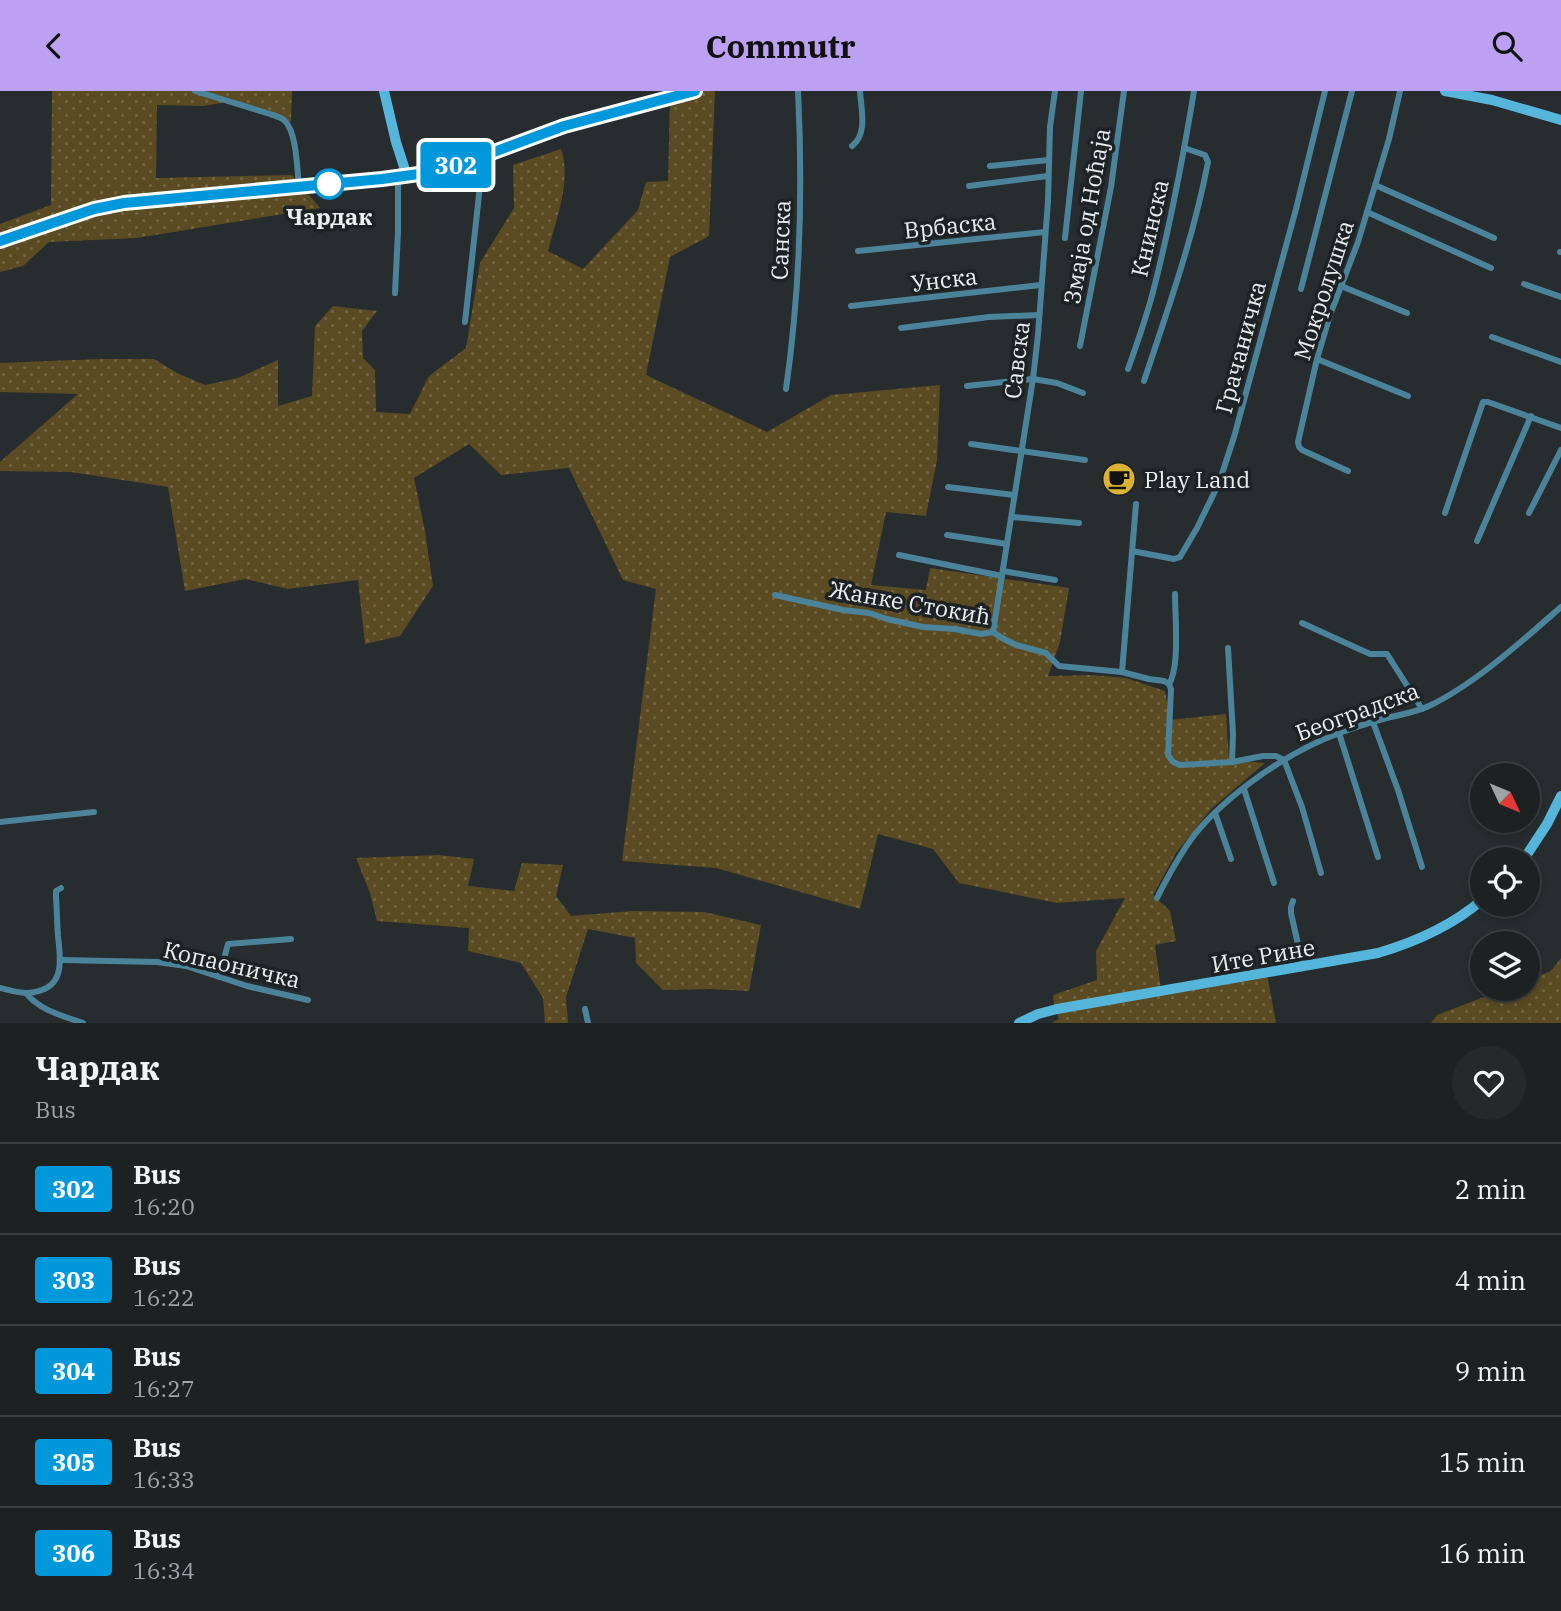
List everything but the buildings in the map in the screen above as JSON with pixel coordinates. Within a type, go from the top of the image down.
[{"type":"main road","points":[[384,91],[402,177]]},
{"type":"main road","points":[[0,241],[109,205],[402,177],[443,169],[660,95],[695,91]]},
{"type":"main road","points":[[1445,91],[1503,103],[1561,120]]},
{"type":"main road","points":[[1532,847],[1561,796]]},
{"type":"main road","name":"Ите Рине","points":[[1020,1023],[1057,1009],[1359,958],[1394,949],[1423,937],[1470,908]]},
{"type":"street","points":[[195,91],[280,117],[286,122],[293,137],[299,187]]},
{"type":"street","points":[[231,101],[233,91]]},
{"type":"street","name":"Санска","points":[[786,389],[794,321],[800,227],[798,91]]},
{"type":"street","points":[[852,146],[862,132],[860,91]]},
{"type":"street","name":"Савска","points":[[993,632],[1033,379],[1048,201],[1050,127],[1055,91]]},
{"type":"street","points":[[1065,238],[1081,91]]},
{"type":"street","name":"Змаја од Ноћаја","points":[[1080,346],[1111,187],[1124,91]]},
{"type":"street","name":"Книнска","points":[[1128,369],[1152,294],[1194,91]]},
{"type":"street","name":"Грачаничка","points":[[1132,551],[1174,559],[1180,557],[1219,483],[1260,346],[1325,91]]},
{"type":"street","points":[[1301,289],[1352,91]]},
{"type":"street","name":"Мокролушка","points":[[1348,471],[1302,450],[1299,447],[1299,435],[1329,315],[1358,241],[1400,91]]},
{"type":"street","points":[[1144,381],[1184,256],[1208,162],[1208,157],[1204,154],[1184,148]]},
{"type":"street","points":[[465,323],[480,180],[476,158]]},
{"type":"street","points":[[990,166],[1049,160]]},
{"type":"street","points":[[969,186],[1048,176]]},
{"type":"street","points":[[395,293],[402,177]]},
{"type":"street","points":[[1375,185],[1494,238]]},
{"type":"street","points":[[1367,212],[1491,268]]},
{"type":"street","name":"Врбаска","points":[[858,251],[1045,232]]},
{"type":"street","points":[[1524,284],[1561,297]]},
{"type":"street","name":"Унска","points":[[851,306],[1041,285]]},
{"type":"street","points":[[1341,286],[1407,313]]},
{"type":"street","points":[[901,328],[989,317],[1039,315]]},
{"type":"street","points":[[1492,337],[1561,362]]},
{"type":"street","points":[[1317,359],[1408,396]]},
{"type":"street","points":[[967,386],[1033,379],[1058,383],[1083,393]]},
{"type":"street","points":[[1445,513],[1482,403],[1486,401],[1561,428]]},
{"type":"street","points":[[1477,541],[1531,416]]},
{"type":"street","points":[[971,444],[1085,460]]},
{"type":"street","points":[[1529,513],[1561,450]]},
{"type":"street","points":[[948,487],[1014,495]]},
{"type":"street","points":[[1122,672],[1136,504]]},
{"type":"street","points":[[1012,517],[1079,523]]},
{"type":"street","points":[[947,535],[1007,544]]},
{"type":"street","points":[[899,555],[1055,580]]},
{"type":"street","points":[[1175,594],[1176,649],[1173,679],[1169,684],[1168,754],[1171,760],[1180,765],[1232,762],[1263,756],[1276,756],[1284,760],[1302,807],[1321,873]]},
{"type":"street","name":"Жанке Стокић","points":[[775,595],[869,613],[923,627],[981,634],[993,632],[1016,645],[1046,653],[1059,666],[1122,672],[1169,684]]},
{"type":"street","name":"Београдска","points":[[1157,898],[1180,855],[1201,828],[1244,789],[1284,760],[1339,733],[1422,709],[1454,692],[1561,607]]},
{"type":"street","points":[[1302,623],[1370,654],[1387,654],[1422,709]]},
{"type":"street","points":[[1228,648],[1232,762]]},
{"type":"street","points":[[1373,722],[1422,867]]},
{"type":"street","points":[[1339,733],[1378,857]]},
{"type":"street","points":[[1244,789],[1274,883]]},
{"type":"street","points":[[0,822],[94,812]]},
{"type":"street","points":[[1215,813],[1231,859]]},
{"type":"street","points":[[0,988],[26,993],[40,991],[50,986],[60,972],[56,897],[61,888]]},
{"type":"street","points":[[1293,901],[1290,907],[1303,967]]},
{"type":"street","points":[[219,977],[228,944],[291,939]]},
{"type":"street","name":"Копаоничка","points":[[61,960],[186,966],[247,986],[308,1000]]},
{"type":"street","points":[[26,993],[40,1006],[83,1023]]},
{"type":"street","points":[[586,1009],[588,1023]]},
{"type":"shaded area","points":[[52,91],[292,91],[291,122],[228,102],[203,106],[157,105],[156,178],[292,175],[320,208],[137,238],[49,242],[23,266],[0,272],[0,224],[51,205]]},
{"type":"shaded area","points":[[695,91],[715,91],[709,236],[670,257],[646,375],[767,432],[831,395],[940,385],[937,460],[926,516],[886,512],[871,585],[926,590],[930,568],[1069,588],[1060,642],[1048,676],[1092,675],[1126,678],[1165,691],[1170,720],[1226,714],[1229,760],[1265,763],[1211,809],[1176,853],[1153,895],[1170,911],[1176,941],[1155,945],[1161,990],[1267,974],[1276,1023],[1051,1023],[1059,1019],[1053,995],[1097,980],[1096,951],[1125,898],[1057,903],[959,883],[933,849],[878,834],[860,909],[716,868],[622,861],[656,589],[623,580],[569,468],[501,475],[469,444],[414,478],[433,586],[400,636],[365,644],[358,580],[288,589],[245,579],[185,591],[168,487],[71,472],[0,471],[0,462],[78,394],[0,392],[0,363],[154,359],[205,385],[238,378],[278,360],[278,406],[312,396],[315,326],[333,306],[377,311],[362,331],[363,358],[375,370],[376,412],[410,414],[429,376],[466,348],[480,263],[514,208],[513,165],[561,149],[564,187],[548,251],[583,269],[638,210],[646,182],[668,181],[670,97]]},
{"type":"shaded area","points":[[439,855],[474,859],[468,886],[514,891],[522,863],[563,865],[556,896],[571,916],[632,911],[704,912],[761,925],[749,991],[663,990],[636,963],[635,938],[588,929],[566,997],[568,1023],[545,1023],[543,998],[521,963],[468,951],[469,928],[377,921],[370,893],[356,858]]},
{"type":"shaded area","points":[[1561,958],[1561,1023],[1431,1023],[1437,1015],[1474,1001],[1540,1001],[1540,975],[1551,971]]},
{"type":"bus line","name":"302","points":[[0,241],[109,205],[398,178],[426,173],[467,162],[564,126],[695,91]]},
{"type":"place","name":"Чардак","points":[[329,184]]},
{"type":"place","name":"Play Land","points":[[1119,479]]}]
